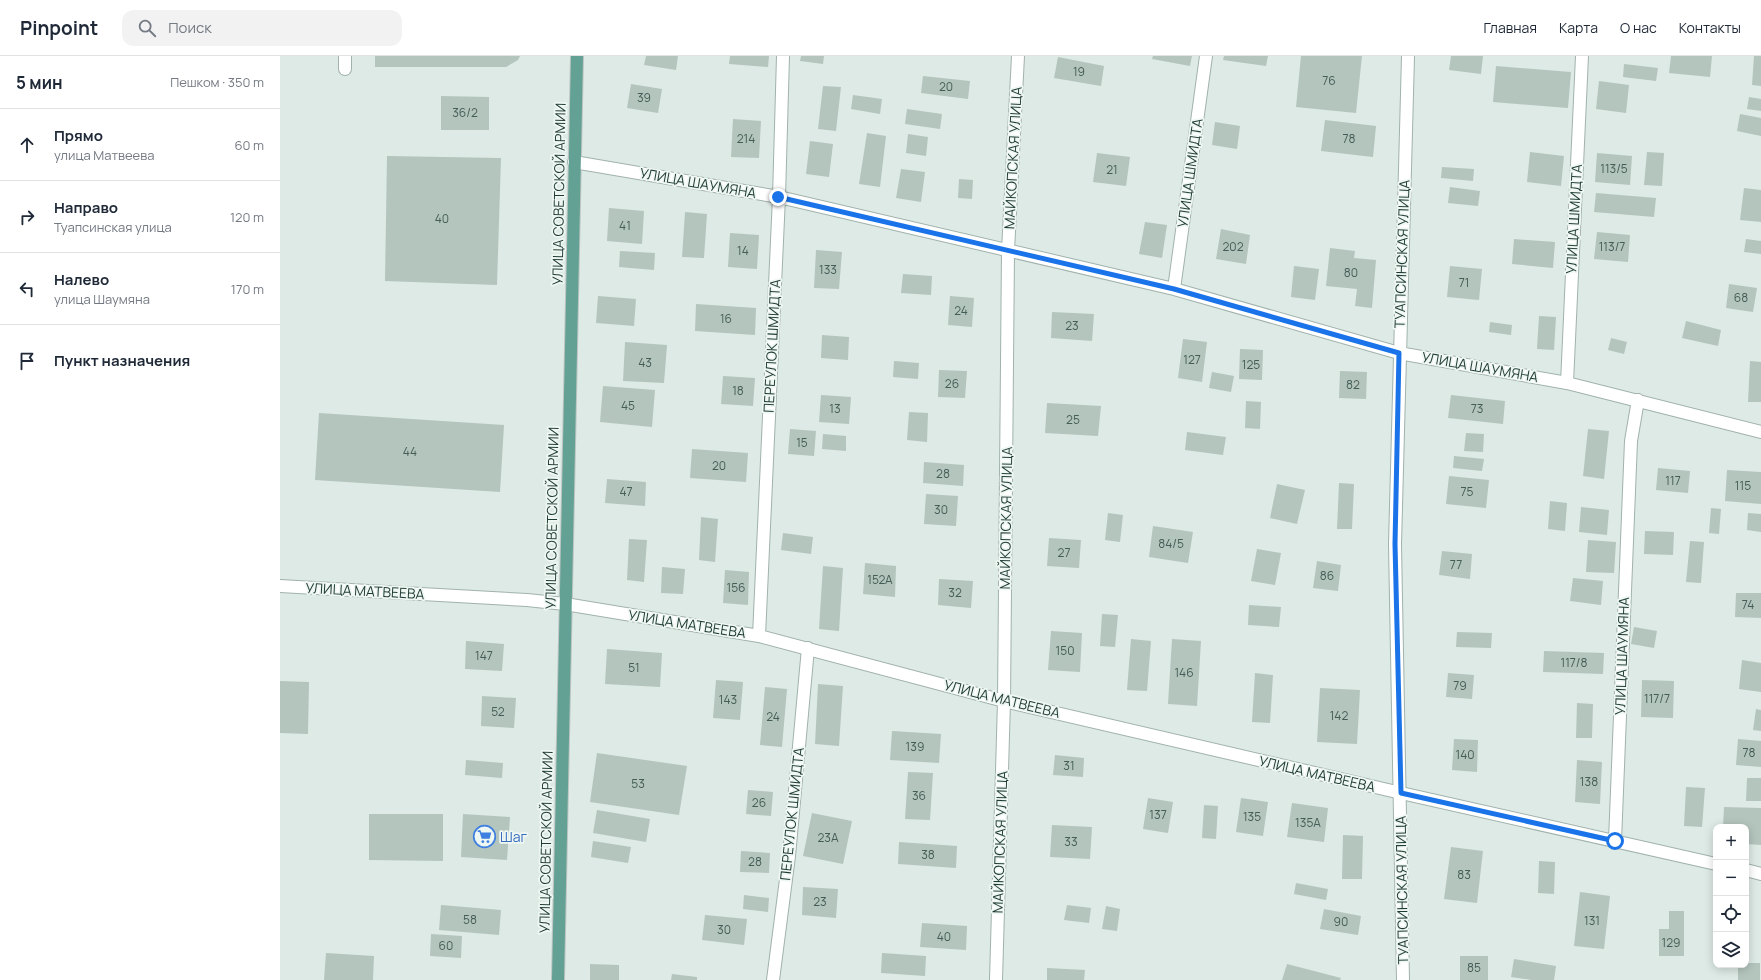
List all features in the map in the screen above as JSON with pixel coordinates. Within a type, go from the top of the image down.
[{"type":"main road","name":"УЛИЦА СОВЕТСКОЙ АРМИИ","points":[[558,980],[576,56]]},
{"type":"street","points":[[345,56],[345,68]]},
{"type":"street","name":"ПЕРЕУЛОК ШМИДТА","points":[[759,636],[783,56]]},
{"type":"street","name":"МАЙКОПСКАЯ УЛИЦА","points":[[996,980],[1004,701],[1008,251],[1018,56]]},
{"type":"street","name":"УЛИЦА ШМИДТА","points":[[1174,289],[1206,56]]},
{"type":"street","name":"ТУАПСИНСКАЯ УЛИЦА","points":[[1403,980],[1401,793],[1395,544],[1408,56]]},
{"type":"street","name":"УЛИЦА ШМИДТА","points":[[1567,383],[1582,56]]},
{"type":"street","name":"УЛИЦА ШАУМЯНА","points":[[574,162],[778,197],[1174,289],[1399,353],[1567,383],[1761,432]]},
{"type":"street","name":"УЛИЦА ШАУМЯНА","points":[[1615,841],[1631,441],[1638,400]]},
{"type":"street","name":"УЛИЦА МАТВЕЕВА","points":[[280,586],[527,600],[565,604],[759,636],[1004,701],[1713,863]]},
{"type":"street","name":"ПЕРЕУЛОК ШМИДТА","points":[[773,980],[789,856],[808,648]]},
{"type":"street","points":[[1749,871],[1761,874]]},
{"type":"building","points":[[375,56],[520,56],[518,60],[506,67],[375,67]]},
{"type":"building","points":[[646,56],[678,56],[676,70],[644,65]]},
{"type":"building","points":[[730,56],[769,56],[768,67],[729,64]]},
{"type":"building","points":[[801,56],[824,56],[823,64],[800,61]]},
{"type":"building","points":[[1153,56],[1192,56],[1190,66],[1152,59]]},
{"type":"building","points":[[1224,56],[1268,56],[1266,66],[1223,60]]},
{"type":"building","points":[[1301,56],[1362,56],[1356,113],[1296,107]]},
{"type":"building","points":[[1451,56],[1483,56],[1481,74],[1449,70]]},
{"type":"building","points":[[1671,56],[1712,56],[1710,77],[1669,73]]},
{"type":"building","points":[[1754,56],[1761,56],[1761,86],[1752,85]]},
{"type":"building","points":[[1058,57],[1104,66],[1101,86],[1054,78]]},
{"type":"building","points":[[1624,64],[1658,68],[1656,81],[1623,77]]},
{"type":"building","points":[[1496,66],[1571,72],[1568,108],[1493,102]]},
{"type":"building","points":[[923,76],[970,81],[968,99],[921,93]]},
{"type":"building","points":[[1599,81],[1629,85],[1626,113],[1596,109]]},
{"type":"building","points":[[631,84],[662,89],[658,113],[627,108]]},
{"type":"building","points":[[823,86],[841,87],[836,131],[818,129]]},
{"type":"building","points":[[853,95],[882,99],[880,114],[851,109]]},
{"type":"building","points":[[441,96],[489,97],[489,130],[441,130]]},
{"type":"building","points":[[1749,97],[1761,99],[1761,111],[1747,109]]},
{"type":"building","points":[[907,109],[942,114],[940,129],[905,124]]},
{"type":"building","points":[[1740,114],[1761,118],[1761,136],[1737,131]]},
{"type":"building","points":[[733,119],[761,121],[759,158],[731,157]]},
{"type":"building","points":[[1325,120],[1376,126],[1373,157],[1321,151]]},
{"type":"building","points":[[1215,122],[1240,126],[1237,149],[1212,145]]},
{"type":"building","points":[[867,133],[886,136],[880,187],[859,184]]},
{"type":"building","points":[[908,134],[928,137],[926,156],[906,153]]},
{"type":"building","points":[[810,141],[833,144],[829,177],[806,174]]},
{"type":"building","points":[[1530,152],[1564,156],[1561,186],[1527,182]]},
{"type":"building","points":[[1647,152],[1664,153],[1662,186],[1644,185]]},
{"type":"building","points":[[1097,153],[1130,157],[1126,186],[1093,182]]},
{"type":"building","points":[[1597,153],[1632,156],[1630,185],[1595,182]]},
{"type":"building","points":[[387,156],[501,158],[497,285],[385,281]]},
{"type":"building","points":[[1442,167],[1474,169],[1473,181],[1441,178]]},
{"type":"building","points":[[901,169],[925,172],[921,202],[896,198]]},
{"type":"building","points":[[959,179],[973,180],[972,199],[958,198]]},
{"type":"building","points":[[1450,187],[1480,191],[1478,206],[1448,203]]},
{"type":"building","points":[[1744,188],[1761,190],[1761,222],[1740,220]]},
{"type":"building","points":[[1596,193],[1656,198],[1654,217],[1594,212]]},
{"type":"building","points":[[609,208],[644,211],[642,244],[607,241]]},
{"type":"building","points":[[685,212],[707,214],[704,258],[682,257]]},
{"type":"building","points":[[1145,222],[1167,225],[1162,258],[1139,254]]},
{"type":"building","points":[[1221,229],[1250,235],[1246,264],[1216,259]]},
{"type":"building","points":[[1597,232],[1630,235],[1628,262],[1594,259]]},
{"type":"building","points":[[730,233],[759,235],[757,269],[728,267]]},
{"type":"building","points":[[1514,239],[1555,242],[1553,268],[1512,264]]},
{"type":"building","points":[[1746,239],[1761,241],[1761,254],[1744,252]]},
{"type":"building","points":[[1330,248],[1355,251],[1354,258],[1376,260],[1372,308],[1355,306],[1357,289],[1326,286]]},
{"type":"building","points":[[816,250],[842,252],[839,289],[814,288]]},
{"type":"building","points":[[620,251],[655,253],[654,270],[619,267]]},
{"type":"building","points":[[1294,266],[1319,269],[1315,300],[1291,297]]},
{"type":"building","points":[[1450,266],[1482,269],[1479,300],[1447,297]]},
{"type":"building","points":[[903,274],[932,276],[931,295],[901,293]]},
{"type":"building","points":[[1729,284],[1757,288],[1753,312],[1726,308]]},
{"type":"building","points":[[598,296],[636,299],[634,326],[596,323]]},
{"type":"building","points":[[950,296],[974,298],[972,327],[948,325]]},
{"type":"building","points":[[696,304],[756,308],[755,335],[695,331]]},
{"type":"building","points":[[1052,312],[1094,314],[1092,341],[1051,338]]},
{"type":"building","points":[[1539,316],[1556,317],[1554,350],[1537,349]]},
{"type":"building","points":[[1686,321],[1721,330],[1718,346],[1682,338]]},
{"type":"building","points":[[1490,322],[1512,325],[1511,335],[1489,332]]},
{"type":"building","points":[[822,335],[849,337],[848,360],[821,358]]},
{"type":"building","points":[[1611,338],[1627,342],[1624,354],[1608,350]]},
{"type":"building","points":[[1183,339],[1207,342],[1202,382],[1178,378]]},
{"type":"building","points":[[625,342],[667,345],[664,383],[623,381]]},
{"type":"building","points":[[1240,349],[1263,350],[1262,380],[1239,379]]},
{"type":"building","points":[[894,361],[919,363],[918,379],[893,377]]},
{"type":"building","points":[[1750,361],[1761,362],[1761,402],[1748,402]]},
{"type":"building","points":[[939,370],[967,371],[965,398],[938,397]]},
{"type":"building","points":[[1340,371],[1367,372],[1366,399],[1339,398]]},
{"type":"building","points":[[1212,372],[1234,376],[1231,392],[1209,388]]},
{"type":"building","points":[[723,376],[755,378],[753,406],[721,404]]},
{"type":"building","points":[[603,386],[655,390],[652,427],[600,422]]},
{"type":"building","points":[[821,395],[851,397],[849,424],[819,422]]},
{"type":"building","points":[[1451,395],[1505,401],[1503,424],[1448,418]]},
{"type":"building","points":[[1246,401],[1261,402],[1260,429],[1245,428]]},
{"type":"building","points":[[1047,403],[1101,406],[1098,436],[1045,433]]},
{"type":"building","points":[[909,412],[928,413],[927,442],[907,440]]},
{"type":"building","points":[[319,413],[504,425],[500,492],[315,480]]},
{"type":"building","points":[[790,429],[816,431],[814,456],[788,454]]},
{"type":"building","points":[[1588,429],[1609,431],[1604,479],[1583,476]]},
{"type":"building","points":[[1187,432],[1226,437],[1223,455],[1185,450]]},
{"type":"building","points":[[1466,433],[1484,434],[1483,452],[1464,451]]},
{"type":"building","points":[[823,434],[846,436],[846,451],[822,449]]},
{"type":"building","points":[[692,449],[748,453],[746,482],[690,478]]},
{"type":"building","points":[[1454,456],[1484,459],[1482,471],[1453,468]]},
{"type":"building","points":[[924,462],[964,465],[963,486],[923,483]]},
{"type":"building","points":[[1658,468],[1690,471],[1688,493],[1656,490]]},
{"type":"building","points":[[1727,470],[1761,472],[1761,504],[1725,501]]},
{"type":"building","points":[[1449,476],[1489,480],[1486,508],[1446,504]]},
{"type":"building","points":[[607,479],[646,482],[645,506],[605,503]]},
{"type":"building","points":[[1339,483],[1354,484],[1352,529],[1337,529]]},
{"type":"building","points":[[1277,484],[1305,490],[1297,524],[1270,518]]},
{"type":"building","points":[[926,494],[958,496],[956,526],[924,524]]},
{"type":"building","points":[[1550,501],[1567,503],[1565,531],[1548,529]]},
{"type":"building","points":[[1581,507],[1609,510],[1607,535],[1579,532]]},
{"type":"building","points":[[1711,508],[1721,509],[1719,534],[1709,533]]},
{"type":"building","points":[[1108,513],[1123,515],[1120,542],[1105,540]]},
{"type":"building","points":[[1748,513],[1761,514],[1761,532],[1747,530]]},
{"type":"building","points":[[701,517],[718,519],[715,562],[699,560]]},
{"type":"building","points":[[1153,526],[1193,532],[1188,563],[1149,557]]},
{"type":"building","points":[[1645,531],[1674,532],[1673,555],[1644,554]]},
{"type":"building","points":[[783,533],[813,537],[811,554],[781,550]]},
{"type":"building","points":[[1049,538],[1081,540],[1079,568],[1047,566]]},
{"type":"building","points":[[629,539],[647,540],[644,582],[627,580]]},
{"type":"building","points":[[1588,540],[1616,542],[1614,573],[1586,572]]},
{"type":"building","points":[[1690,541],[1704,542],[1701,583],[1686,582]]},
{"type":"building","points":[[1257,549],[1281,553],[1275,585],[1251,581]]},
{"type":"building","points":[[1442,551],[1472,554],[1470,579],[1439,575]]},
{"type":"building","points":[[1317,561],[1341,565],[1338,591],[1313,588]]},
{"type":"building","points":[[865,563],[896,566],[895,597],[863,594]]},
{"type":"building","points":[[823,566],[843,568],[839,631],[819,629]]},
{"type":"building","points":[[662,567],[685,569],[683,594],[661,593]]},
{"type":"building","points":[[725,570],[749,572],[748,605],[723,603]]},
{"type":"building","points":[[1573,578],[1603,581],[1601,605],[1570,601]]},
{"type":"building","points":[[939,579],[973,581],[971,608],[938,605]]},
{"type":"building","points":[[1736,593],[1761,593],[1761,618],[1735,617]]},
{"type":"building","points":[[1249,605],[1281,607],[1279,627],[1248,625]]},
{"type":"building","points":[[1102,614],[1118,615],[1115,647],[1100,646]]},
{"type":"building","points":[[1634,627],[1657,631],[1654,648],[1631,644]]},
{"type":"building","points":[[1051,631],[1082,633],[1080,672],[1048,670]]},
{"type":"building","points":[[1457,632],[1492,633],[1491,648],[1456,647]]},
{"type":"building","points":[[1131,639],[1151,641],[1147,691],[1127,690]]},
{"type":"building","points":[[1172,639],[1201,641],[1197,706],[1168,704]]},
{"type":"building","points":[[466,641],[504,644],[502,671],[465,669]]},
{"type":"building","points":[[607,649],[662,653],[660,687],[605,684]]},
{"type":"building","points":[[1544,651],[1604,653],[1603,674],[1543,672]]},
{"type":"building","points":[[1742,660],[1761,663],[1761,692],[1739,689]]},
{"type":"building","points":[[1255,673],[1273,675],[1270,723],[1252,722]]},
{"type":"building","points":[[1448,673],[1474,675],[1472,699],[1446,697]]},
{"type":"building","points":[[716,680],[743,682],[740,720],[713,718]]},
{"type":"building","points":[[1642,680],[1674,681],[1673,718],[1641,717]]},
{"type":"building","points":[[280,681],[309,682],[308,734],[280,733]]},
{"type":"building","points":[[818,684],[843,686],[839,746],[815,744]]},
{"type":"building","points":[[765,687],[787,689],[782,747],[760,745]]},
{"type":"building","points":[[1320,688],[1360,690],[1357,744],[1317,742]]},
{"type":"building","points":[[482,696],[516,698],[514,728],[481,726]]},
{"type":"building","points":[[1577,703],[1593,704],[1592,738],[1576,738]]},
{"type":"building","points":[[1756,709],[1761,710],[1761,731],[1753,730]]},
{"type":"building","points":[[892,731],[941,734],[939,763],[890,760]]},
{"type":"building","points":[[1454,739],[1478,740],[1477,772],[1452,770]]},
{"type":"building","points":[[1738,739],[1761,741],[1761,767],[1736,765]]},
{"type":"building","points":[[597,753],[687,766],[679,815],[590,802]]},
{"type":"building","points":[[1055,755],[1084,758],[1083,777],[1053,775]]},
{"type":"building","points":[[466,760],[503,763],[502,778],[465,775]]},
{"type":"building","points":[[1577,760],[1602,762],[1600,804],[1575,802]]},
{"type":"building","points":[[908,772],[933,773],[930,820],[905,819]]},
{"type":"building","points":[[1747,778],[1761,778],[1761,801],[1746,801]]},
{"type":"building","points":[[1686,787],[1705,788],[1702,827],[1684,826]]},
{"type":"building","points":[[748,790],[773,792],[771,816],[746,814]]},
{"type":"building","points":[[1148,798],[1173,802],[1168,833],[1143,829]]},
{"type":"building","points":[[1241,798],[1268,802],[1263,836],[1236,832]]},
{"type":"building","points":[[1292,803],[1328,808],[1324,842],[1287,837]]},
{"type":"building","points":[[1204,805],[1218,806],[1216,839],[1202,838]]},
{"type":"building","points":[[1724,807],[1761,808],[1761,845],[1749,844],[1749,824],[1723,824]]},
{"type":"building","points":[[597,810],[650,819],[646,842],[593,833]]},
{"type":"building","points":[[812,813],[852,821],[843,864],[803,856]]},
{"type":"building","points":[[369,814],[443,814],[443,861],[369,860]]},
{"type":"building","name":"Шаг","points":[[463,814],[510,817],[507,860],[461,857]]},
{"type":"building","points":[[1052,825],[1092,827],[1090,859],[1050,857]]},
{"type":"building","points":[[1343,835],[1363,836],[1362,879],[1342,879]]},
{"type":"building","points":[[593,841],[631,847],[628,863],[591,857]]},
{"type":"building","points":[[899,842],[957,846],[956,868],[898,864]]},
{"type":"building","points":[[1451,847],[1483,851],[1477,903],[1444,899]]},
{"type":"building","points":[[741,851],[770,853],[769,873],[740,872]]},
{"type":"building","points":[[1539,861],[1555,862],[1554,894],[1538,893]]},
{"type":"building","points":[[1296,883],[1328,889],[1326,900],[1294,894]]},
{"type":"building","points":[[803,887],[838,889],[836,918],[802,915]]},
{"type":"building","points":[[1580,892],[1610,896],[1604,949],[1574,946]]},
{"type":"building","points":[[744,895],[769,898],[768,912],[743,909]]},
{"type":"building","points":[[441,905],[501,910],[499,935],[439,930]]},
{"type":"building","points":[[1067,905],[1091,908],[1089,923],[1064,920]]},
{"type":"building","points":[[1106,906],[1120,909],[1117,931],[1102,929]]},
{"type":"building","points":[[1324,909],[1361,916],[1358,935],[1320,929]]},
{"type":"building","points":[[1669,911],[1684,911],[1684,956],[1659,956],[1659,929],[1669,929]]},
{"type":"building","points":[[705,915],[747,919],[744,945],[702,940]]},
{"type":"building","points":[[922,923],[967,926],[966,950],[920,947]]},
{"type":"building","points":[[431,934],[462,936],[461,958],[430,956]]},
{"type":"building","points":[[326,953],[374,956],[373,980],[324,980]]},
{"type":"building","points":[[882,953],[926,956],[925,976],[881,973]]},
{"type":"building","points":[[1460,956],[1488,956],[1488,980],[1460,980]]},
{"type":"building","points":[[1514,959],[1556,966],[1554,980],[1532,980],[1511,977]]},
{"type":"building","points":[[1749,963],[1760,963],[1760,980],[1738,980],[1738,968],[1749,968]]},
{"type":"building","points":[[590,964],[619,965],[619,980],[590,980]]},
{"type":"building","points":[[1287,964],[1341,978],[1340,980],[1282,980]]},
{"type":"building","points":[[1047,968],[1085,970],[1084,980],[1047,980]]},
{"type":"building","points":[[672,974],[697,977],[697,980],[671,980]]},
{"type":"place","name":"Шаг","points":[[485,837]]},
{"type":"route","points":[[778,197],[1174,289],[1399,353],[1395,544],[1401,793],[1615,841]]}]
